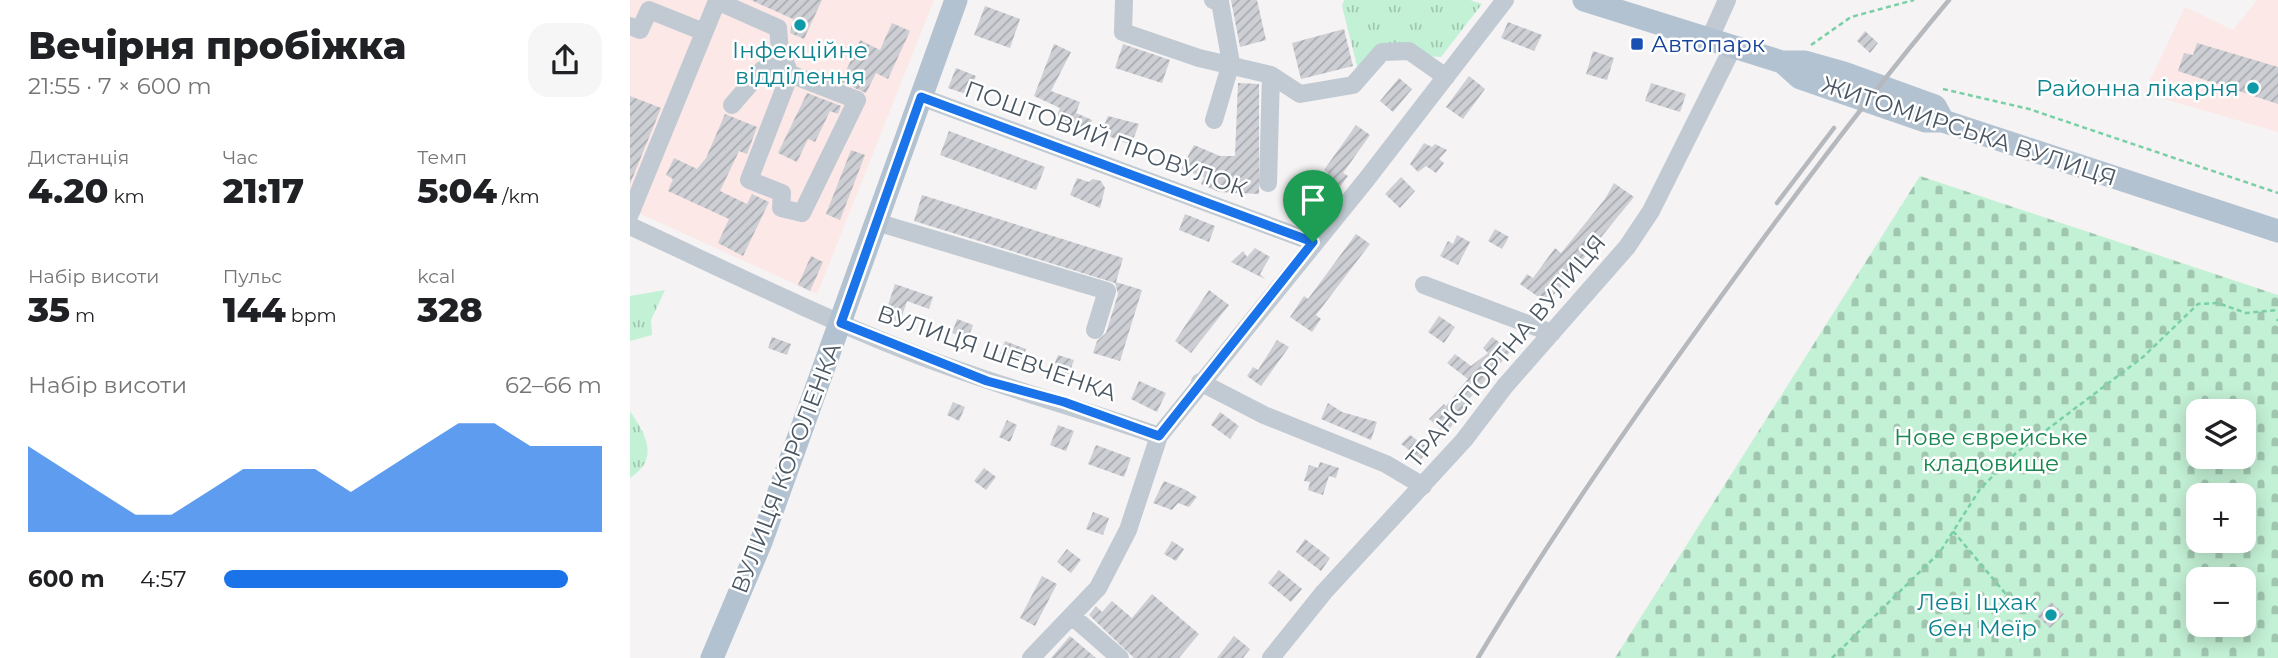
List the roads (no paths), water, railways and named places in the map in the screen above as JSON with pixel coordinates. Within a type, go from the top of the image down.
[{"type":"main road","name":"ВУЛИЦЯ КОРОЛЕНКА","points":[[712,658],[761,542],[956,0]]},
{"type":"main road","name":"ЖИТОМИРСЬКА ВУЛИЦЯ","points":[[1584,0],[1782,62],[1800,78],[1924,121],[1943,121],[2278,231]]},
{"type":"street","points":[[1124,0],[1124,32],[1199,58],[1231,63],[1271,75],[1300,94],[1353,85],[1382,52],[1409,51],[1446,77]]},
{"type":"street","points":[[1213,0],[1220,2],[1231,63],[1214,120]]},
{"type":"street","points":[[1037,656],[1098,588],[1128,530],[1159,436],[1505,0]]},
{"type":"street","points":[[1710,38],[1727,0]]},
{"type":"street","points":[[630,214],[717,1],[778,28],[788,69],[749,180],[782,193],[781,208],[802,213],[857,100],[788,69],[762,70],[732,105]]},
{"type":"street","points":[[630,26],[640,30],[651,5],[704,32]]},
{"type":"street","name":"ТРАНСПОРТНА ВУЛИЦЯ","points":[[1271,658],[1324,592],[1423,486],[1627,247],[1651,211],[1734,46]]},
{"type":"street","points":[[1268,183],[1271,75]]},
{"type":"street","name":"ПОШТОВИЙ ПРОВУЛОК","points":[[921,97],[1313,242]]},
{"type":"street","points":[[876,222],[1107,291],[1095,330]]},
{"type":"street","name":"ВУЛИЦЯ ШЕВЧЕНКА","points":[[630,226],[841,323],[987,381],[1064,402],[1159,436]]},
{"type":"street","points":[[1424,285],[1552,333]]},
{"type":"street","points":[[1200,382],[1264,415],[1386,464],[1423,486]]},
{"type":"street","points":[[1072,616],[1120,658]]},
{"type":"railway","points":[[1478,658],[1580,497],[1689,341],[1816,168],[1949,0]]},
{"type":"railway","points":[[1777,203],[1834,128]]},
{"type":"place","name":"Інфекційне відділення","points":[[800,25]]},
{"type":"place","name":"Автопарк","points":[[1637,44]]},
{"type":"place","name":"Районна лікарня","points":[[2253,88]]},
{"type":"place","name":"Леві Іцхак бен Меїр","points":[[2051,615]]},
{"type":"park label","name":"Нове єврейське кладовище","points":[[1991,450]]}]
